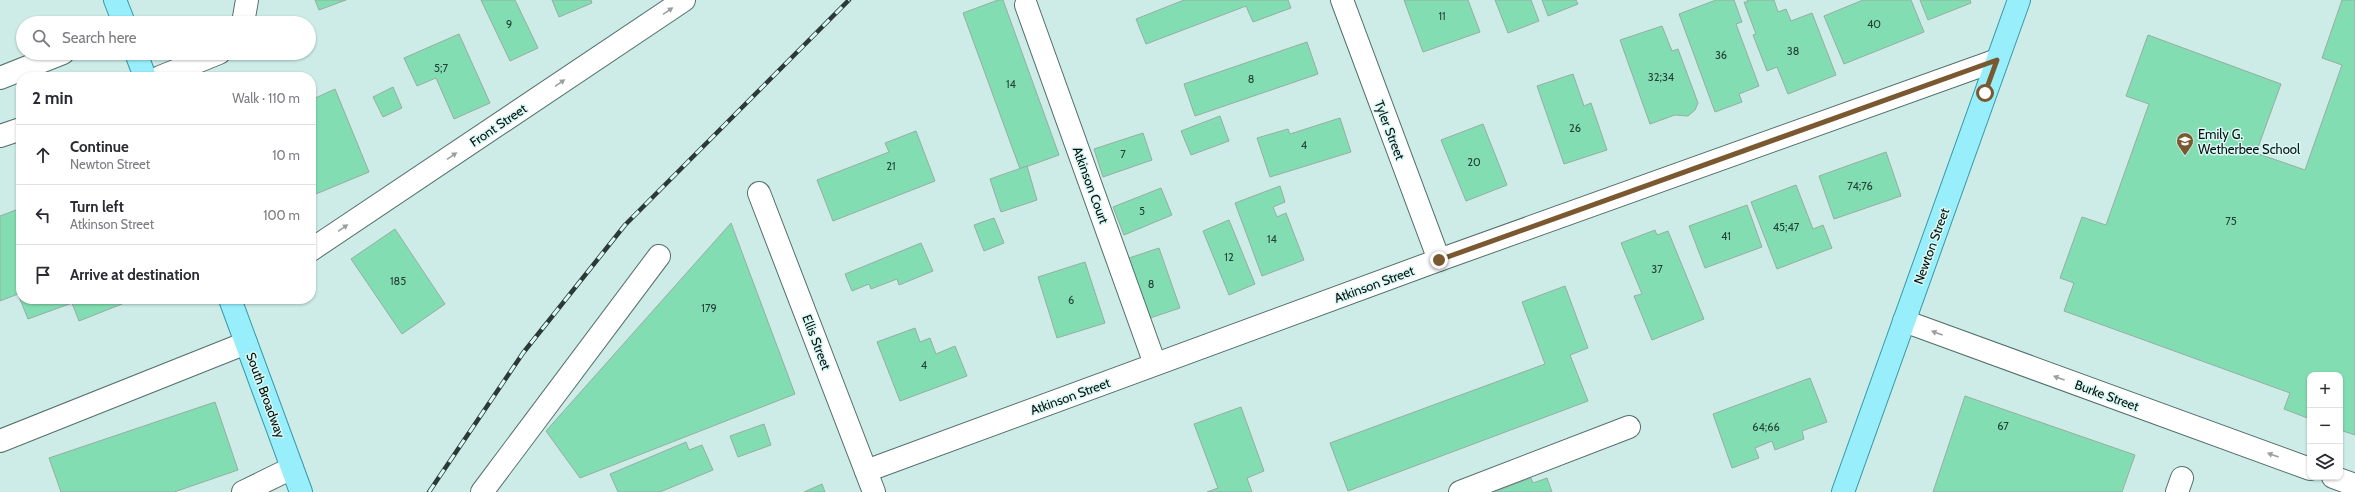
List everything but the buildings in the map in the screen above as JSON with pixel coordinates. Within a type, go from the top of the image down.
[{"type":"main road","points":[[115,0],[121,16]]},
{"type":"main road","name":"Newton Street","points":[[1843,492],[2019,0]]},
{"type":"main road","points":[[139,60],[143,72]]},
{"type":"main road","name":"South Broadway","points":[[234,304],[246,343],[301,492]]},
{"type":"street","points":[[244,16],[246,0]]},
{"type":"street","name":"Front Street","points":[[316,247],[684,0]]},
{"type":"street","name":"Tyler Street","points":[[1342,0],[1439,260]]},
{"type":"street","name":"Atkinson Court","points":[[1026,5],[1155,364]]},
{"type":"street","points":[[0,78],[45,60]]},
{"type":"street","points":[[172,72],[202,60]]},
{"type":"street","name":"Atkinson Street","points":[[866,471],[1439,260],[1997,60]]},
{"type":"street","points":[[0,136],[16,131]]},
{"type":"street","name":"Ellis Street","points":[[759,193],[874,492]]},
{"type":"street","points":[[482,492],[658,256]]},
{"type":"street","name":"Burke Street","points":[[1904,321],[2307,468]]},
{"type":"street","points":[[0,441],[246,343]]},
{"type":"street","points":[[1460,492],[1629,427]]},
{"type":"street","points":[[243,492],[292,468]]},
{"type":"street","points":[[2341,480],[2355,485]]},
{"type":"railway","points":[[429,492],[523,353],[625,225],[849,0]]},
{"type":"place","name":"Emily G. Wetherbee School","points":[[2185,156]]},
{"type":"route","points":[[1439,260],[1997,60],[1985,93]]}]
